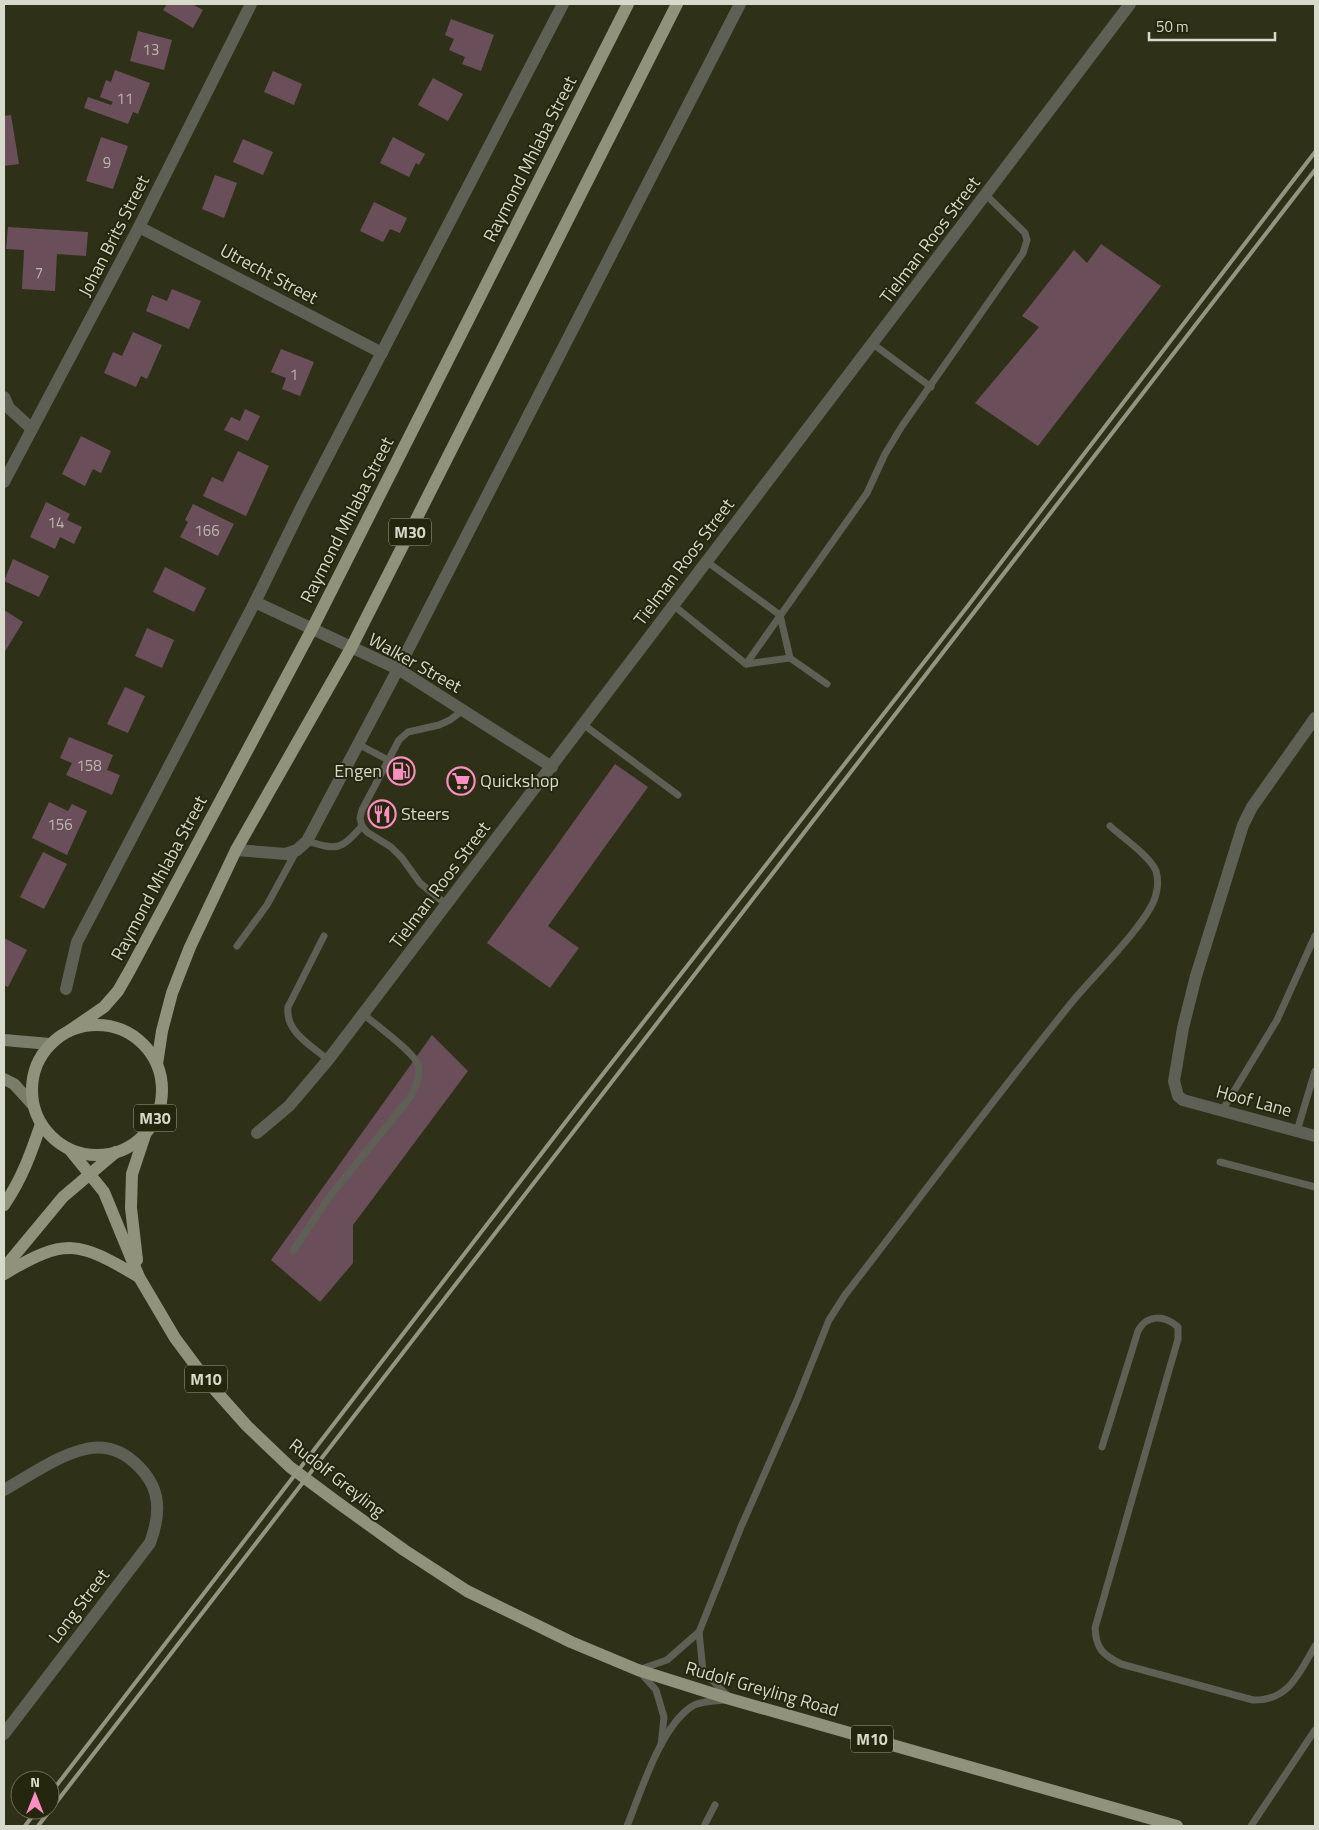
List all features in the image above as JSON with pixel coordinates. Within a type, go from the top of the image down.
[{"type":"main road","name":"Raymond Mhlaba Street","points":[[116,1152],[98,1155],[70,1150],[53,1139],[41,1124],[33,1105],[31,1083],[37,1062],[50,1044],[104,1007],[122,984],[312,629],[628,4]]},
{"type":"main road","name":"Raymond Mhlaba Street","points":[[157,1064],[162,1031],[172,993],[190,947],[236,850],[351,648],[677,4]]},
{"type":"main road","name":"Raymond Mhlaba Street","points":[[4,1268],[63,1197],[116,1152],[132,1144],[146,1133],[156,1118],[161,1100],[162,1082],[157,1064],[146,1047],[140,1042],[129,1034],[110,1026],[89,1025],[69,1031]]},
{"type":"main road","points":[[4,1204],[15,1189],[27,1166],[41,1124]]},
{"type":"main road","name":"Rudolf Greyling","points":[[139,1277],[131,1208],[132,1174],[146,1133]]},
{"type":"main road","name":"Rudolf Greyling","points":[[70,1150],[104,1192],[139,1277],[175,1338],[207,1381],[247,1426],[290,1467],[404,1550],[467,1591],[571,1642]]},
{"type":"main road","points":[[4,1274],[47,1251],[66,1247],[85,1249],[106,1258],[139,1277]]},
{"type":"main road","name":"Rudolf Greyling Road","points":[[571,1642],[638,1670],[730,1699],[1177,1826]]},
{"type":"street","name":"Johan Brits Street","points":[[4,482],[139,227],[251,4]]},
{"type":"street","points":[[66,989],[77,942],[255,602],[302,506],[562,4]]},
{"type":"street","points":[[236,850],[286,854],[302,846],[398,669],[740,4]]},
{"type":"street","name":"Tielman Roos Street","points":[[257,1133],[289,1106],[364,1014],[1130,4]]},
{"type":"street","name":"Utrecht Street","points":[[139,227],[382,353]]},
{"type":"street","points":[[4,397],[9,408],[32,429]]},
{"type":"street","name":"Walker Street","points":[[255,602],[398,669],[552,767]]},
{"type":"street","name":"Hoof Lane","points":[[1315,718],[1252,806],[1242,825],[1182,1028],[1174,1081],[1178,1096],[1184,1100],[1315,1136]]},
{"type":"street","points":[[4,1040],[50,1044]]},
{"type":"street","points":[[4,1079],[14,1084],[33,1105]]},
{"type":"street","name":"Long Street","points":[[4,1490],[70,1454],[88,1448],[106,1448],[122,1453],[148,1477],[155,1490],[157,1508],[156,1527],[150,1543],[4,1734]]},
{"type":"lane","points":[[746,664],[867,492],[885,454],[902,426],[931,387],[1026,246],[1028,240],[1025,233],[986,195]]},
{"type":"lane","points":[[873,344],[931,387]]},
{"type":"lane","points":[[706,561],[780,614],[790,658]]},
{"type":"lane","points":[[673,605],[746,664],[790,658],[828,684]]},
{"type":"lane","points":[[447,906],[420,883],[402,858],[391,847],[362,826],[360,818],[362,810],[399,740],[408,732],[439,725],[464,710]]},
{"type":"lane","points":[[584,725],[678,795]]},
{"type":"lane","points":[[358,744],[388,760]]},
{"type":"lane","points":[[237,946],[267,905],[302,846],[338,846],[347,842],[362,826]]},
{"type":"lane","points":[[660,1745],[664,1717],[656,1690],[638,1670],[667,1660],[698,1632],[829,1320],[845,1294],[1069,1005],[1136,928],[1156,896],[1158,882],[1156,871],[1146,857],[1110,826]]},
{"type":"lane","points":[[324,936],[288,1007],[287,1015],[290,1026],[296,1033],[328,1060]]},
{"type":"lane","points":[[1222,1111],[1277,1020],[1315,936]]},
{"type":"lane","points":[[293,1251],[330,1196],[409,1099],[417,1085],[418,1063],[410,1053],[364,1014]]},
{"type":"lane","points":[[1297,1131],[1313,1086],[1315,1071]]},
{"type":"lane","points":[[1220,1162],[1315,1187]]},
{"type":"lane","points":[[1102,1448],[1142,1323],[1148,1319],[1156,1318],[1173,1322],[1178,1327],[1178,1339],[1095,1628],[1096,1639],[1100,1649],[1108,1657],[1121,1664],[1253,1700],[1265,1701],[1278,1696],[1291,1686],[1315,1646]]},
{"type":"lane","points":[[698,1632],[703,1671],[730,1699]]},
{"type":"lane","points":[[627,1826],[660,1745],[680,1716],[692,1705],[730,1699]]},
{"type":"lane","points":[[1251,1826],[1315,1730]]},
{"type":"lane","points":[[704,1826],[715,1804]]},
{"type":"building","points":[[167,4],[192,4],[203,10],[193,28],[163,10]]},
{"type":"building","points":[[451,19],[494,35],[481,71],[462,64],[465,57],[449,50],[454,39],[445,35]]},
{"type":"building","points":[[138,31],[172,40],[164,70],[130,61]]},
{"type":"building","points":[[115,70],[150,83],[138,114],[133,112],[128,124],[84,108],[88,97],[111,105],[113,102],[100,97],[106,80],[111,82]]},
{"type":"building","points":[[273,71],[302,84],[294,105],[264,92]]},
{"type":"building","points":[[433,78],[463,94],[448,121],[418,105]]},
{"type":"building","points":[[11,115],[19,164],[4,166],[4,116]]},
{"type":"building","points":[[101,137],[128,146],[113,189],[86,181]]},
{"type":"building","points":[[393,137],[425,154],[419,165],[416,163],[409,177],[380,163]]},
{"type":"building","points":[[243,139],[273,152],[263,175],[233,162]]},
{"type":"building","points":[[215,175],[237,183],[224,218],[202,209]]},
{"type":"building","points":[[374,202],[407,218],[400,233],[390,229],[383,242],[360,231]]},
{"type":"building","points":[[8,227],[88,232],[86,256],[57,254],[55,291],[22,289],[24,250],[6,249]]},
{"type":"building","points":[[1101,244],[1161,286],[1038,446],[975,403],[1039,327],[1022,316],[1074,250],[1087,263]]},
{"type":"building","points":[[172,289],[201,301],[189,329],[146,311],[152,295],[167,301]]},
{"type":"building","points":[[133,332],[162,345],[147,379],[141,376],[136,387],[104,373],[113,352],[122,356]]},
{"type":"building","points":[[281,349],[314,362],[300,396],[282,389],[286,378],[271,372]]},
{"type":"building","points":[[245,409],[260,416],[248,441],[224,430],[231,417],[240,421]]},
{"type":"building","points":[[81,436],[111,451],[101,473],[93,469],[85,486],[62,474]]},
{"type":"building","points":[[238,451],[269,466],[246,516],[203,496],[212,477],[223,482]]},
{"type":"building","points":[[46,502],[70,514],[67,520],[82,527],[74,544],[60,537],[55,549],[30,537]]},
{"type":"building","points":[[193,504],[234,524],[218,556],[180,537],[188,522],[185,520]]},
{"type":"building","points":[[13,559],[49,576],[39,597],[4,581]]},
{"type":"building","points":[[165,567],[206,588],[194,612],[153,592]]},
{"type":"building","points":[[4,610],[23,622],[4,653]]},
{"type":"building","points":[[147,628],[174,640],[162,668],[135,656]]},
{"type":"building","points":[[125,687],[145,696],[128,733],[107,724]]},
{"type":"building","points":[[69,737],[113,755],[107,770],[120,775],[112,795],[66,775],[72,763],[60,758]]},
{"type":"building","points":[[615,764],[648,787],[548,926],[579,948],[550,988],[487,943]]},
{"type":"building","points":[[49,802],[68,811],[72,804],[87,811],[67,855],[32,838]]},
{"type":"building","points":[[43,852],[67,864],[44,909],[20,897]]},
{"type":"building","points":[[4,938],[27,950],[8,987],[4,985]]},
{"type":"building","points":[[432,1035],[468,1071],[353,1225],[353,1263],[320,1302],[271,1260]]},
{"type":"railway","points":[[60,1781],[571,1115],[967,607],[1315,152]]},
{"type":"railway","points":[[38,1826],[1315,170]]},
{"type":"railway","points":[[25,1826],[30,1820]]},
{"type":"place","name":"Engen","points":[[401,771]]},
{"type":"place","name":"Quickshop","points":[[461,781]]},
{"type":"place","name":"Steers","points":[[382,814]]}]
